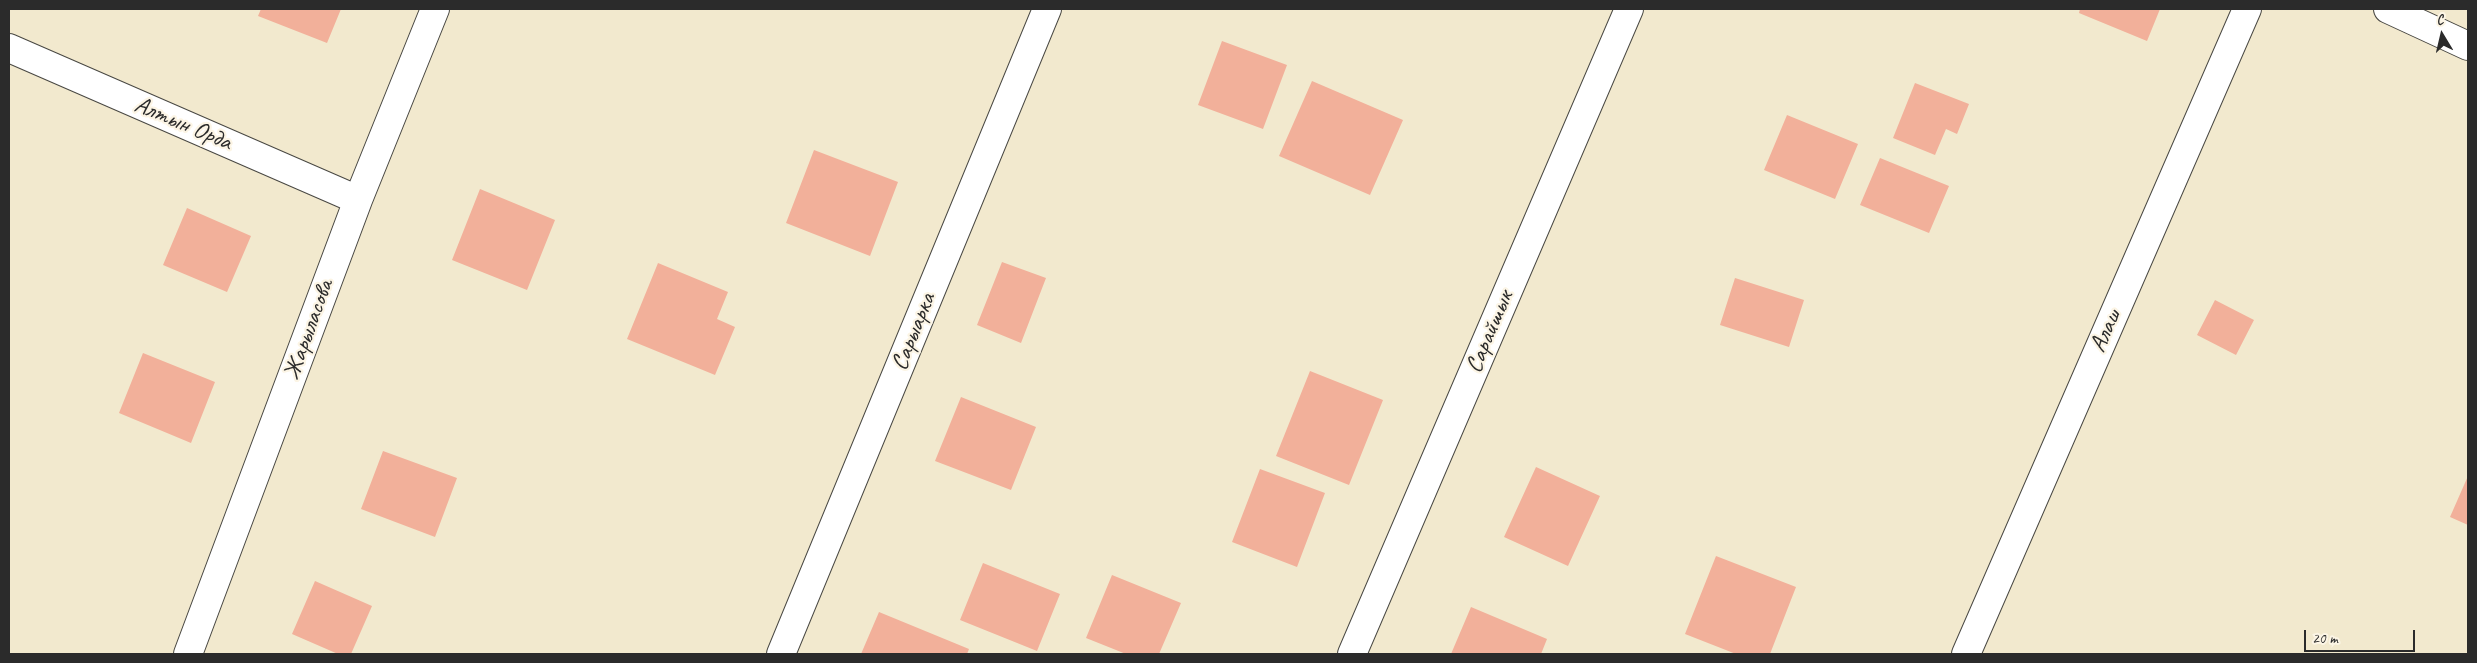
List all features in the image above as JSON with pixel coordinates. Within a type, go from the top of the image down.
[{"type":"street","name":"Жарыласова","points":[[188,654],[358,200],[435,9]]},
{"type":"street","name":"Сарыарка","points":[[781,654],[1047,9]]},
{"type":"street","name":"Сарайшык","points":[[1352,654],[1629,9]]},
{"type":"street","name":"Алаш","points":[[1966,654],[2247,9]]},
{"type":"street","points":[[2388,9],[2468,46]]},
{"type":"street","name":"Алтын Орда","points":[[9,48],[358,200]]},
{"type":"building","points":[[261,9],[341,9],[327,43],[258,16]]},
{"type":"building","points":[[2080,9],[2160,9],[2147,41],[2079,13]]},
{"type":"building","points":[[1222,41],[1287,65],[1263,129],[1198,105]]},
{"type":"building","points":[[1312,81],[1403,120],[1370,195],[1279,156]]},
{"type":"building","points":[[1915,83],[1969,104],[1957,134],[1946,129],[1935,155],[1893,138]]},
{"type":"building","points":[[1787,115],[1858,144],[1835,199],[1764,170]]},
{"type":"building","points":[[814,150],[898,182],[870,256],[786,223]]},
{"type":"building","points":[[1880,158],[1949,186],[1929,233],[1860,205]]},
{"type":"building","points":[[480,189],[555,220],[527,290],[452,260]]},
{"type":"building","points":[[187,208],[251,236],[227,292],[163,265]]},
{"type":"building","points":[[1002,262],[1046,278],[1021,343],[977,325]]},
{"type":"building","points":[[658,263],[728,292],[717,319],[735,327],[715,375],[627,339]]},
{"type":"building","points":[[1735,278],[1804,300],[1789,347],[1720,325]]},
{"type":"building","points":[[2215,300],[2254,320],[2236,355],[2197,335]]},
{"type":"building","points":[[143,353],[215,382],[191,443],[119,413]]},
{"type":"building","points":[[1310,371],[1383,400],[1349,485],[1276,456]]},
{"type":"building","points":[[961,397],[1036,427],[1011,490],[935,461]]},
{"type":"building","points":[[383,451],[457,478],[435,537],[361,509]]},
{"type":"building","points":[[1536,467],[1600,496],[1568,566],[1504,537]]},
{"type":"building","points":[[1260,469],[1325,493],[1297,567],[1232,542]]},
{"type":"building","points":[[2468,476],[2468,525],[2450,517]]},
{"type":"building","points":[[1716,556],[1796,587],[1770,654],[1736,654],[1685,634]]},
{"type":"building","points":[[983,563],[1060,594],[1037,651],[960,620]]},
{"type":"building","points":[[1112,575],[1181,603],[1159,654],[1126,654],[1086,638]]},
{"type":"building","points":[[315,581],[372,606],[351,654],[338,654],[292,634]]},
{"type":"building","points":[[1471,607],[1547,639],[1541,654],[1451,654]]},
{"type":"building","points":[[879,612],[969,649],[967,654],[861,654]]}]
